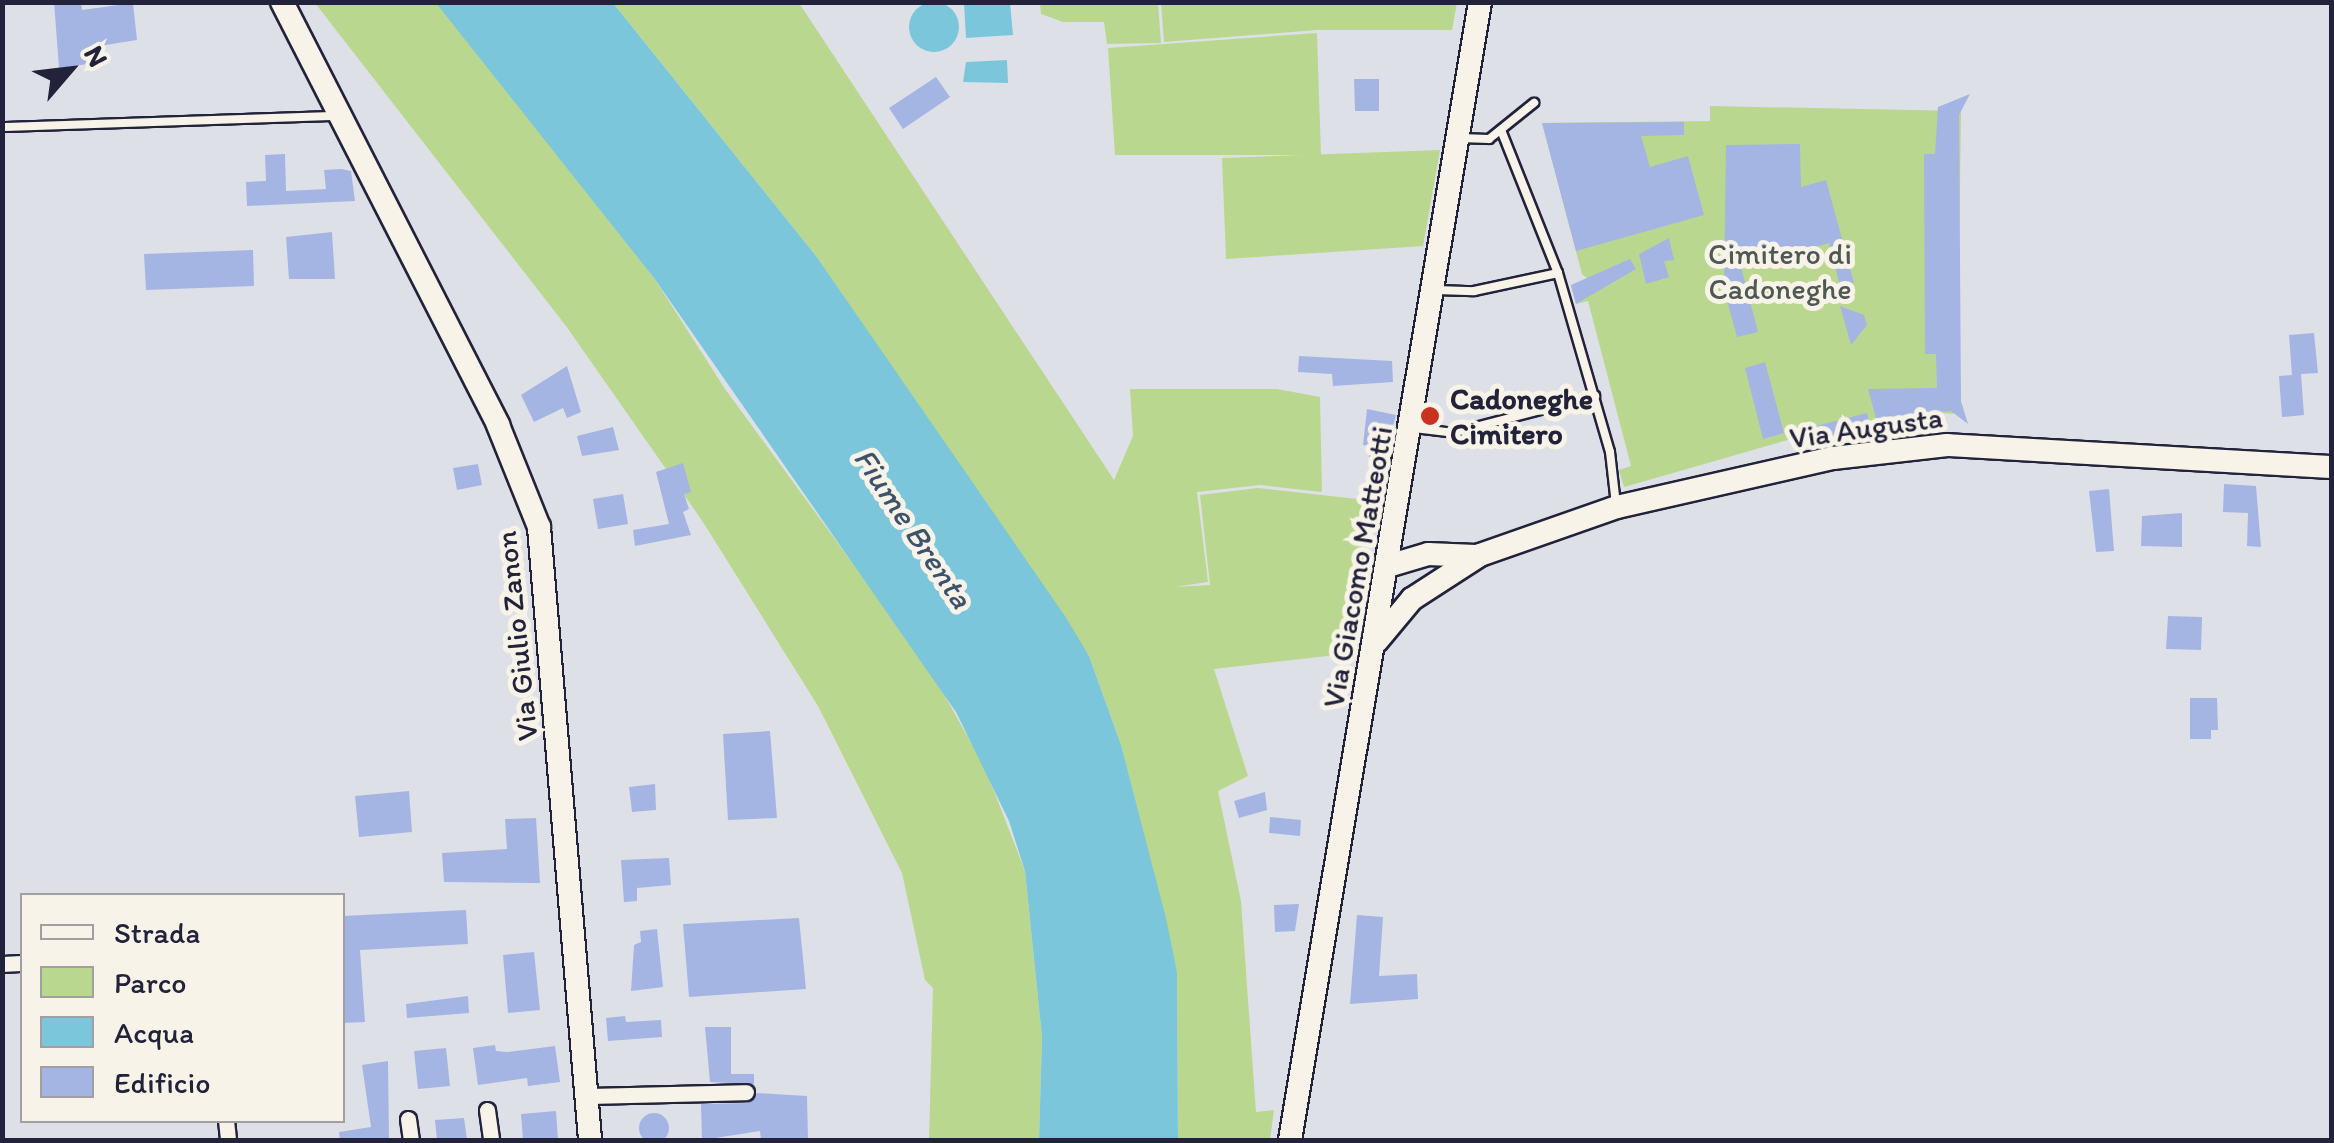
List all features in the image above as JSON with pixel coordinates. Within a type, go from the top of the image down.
[{"type":"street","name":"Via Giulio Zanon","points":[[282,2],[498,426],[538,527],[590,1140]]},
{"type":"street","name":"Via Giacomo Matteotti","points":[[1290,1140],[1413,428],[1480,2]]},
{"type":"street","name":"Via Augusta","points":[[1374,644],[1430,585],[1480,556],[1617,506],[1833,458],[1932,446],[2332,467]]},
{"type":"street","points":[[1396,522],[1428,554]]},
{"type":"street","name":"Via Augusta","points":[[1388,566],[1428,554],[1480,556]]},
{"type":"street","points":[[1388,566],[1430,585]]},
{"type":"street","points":[[586,1096],[746,1092]]},
{"type":"street","points":[[487,1110],[491,1140]]},
{"type":"street","points":[[408,1119],[411,1140]]},
{"type":"lane","points":[[1460,138],[1489,139],[1534,103]]},
{"type":"lane","points":[[2,127],[340,116]]},
{"type":"lane","points":[[1501,130],[1558,273],[1595,396],[1617,506]]},
{"type":"lane","points":[[1436,290],[1458,294],[1558,273]]},
{"type":"lane","points":[[1413,428],[1452,433],[1595,396]]},
{"type":"green space","points":[[1161,2],[1457,3],[1452,30],[1317,30],[1164,42]]},
{"type":"green space","points":[[315,3],[436,3],[454,22],[654,278],[725,389],[930,669],[985,768],[1025,871],[1042,1037],[1039,1140],[929,1140],[933,988],[925,980],[902,873],[818,706],[703,522],[566,326]]},
{"type":"green space","points":[[613,3],[799,3],[1114,480],[1133,436],[1130,389],[1277,389],[1320,397],[1322,492],[1260,485],[1197,492],[1208,582],[1174,587],[1210,585],[1200,495],[1258,488],[1375,501],[1345,654],[1214,669],[1248,776],[1218,791],[1241,901],[1256,1112],[1274,1110],[1270,1140],[1178,1140],[1177,972],[1121,745],[1089,656],[816,256]]},
{"type":"green space","points":[[1040,3],[1158,3],[1161,43],[1107,44],[1104,22],[1063,22],[1041,14]]},
{"type":"green space","points":[[1317,33],[1321,155],[1115,155],[1108,48]]},
{"type":"green space","name":"Cimitero di Cadoneghe","points":[[1710,106],[1961,111],[1957,414],[1902,411],[1889,415],[1892,426],[1801,442],[1798,437],[1624,487],[1619,470],[1631,466],[1588,301],[1576,304],[1571,285],[1589,280],[1582,274],[1542,123],[1710,121]]},
{"type":"green space","points":[[1440,150],[1423,246],[1226,259],[1222,158]]},
{"type":"water","points":[[934,2],[952,9],[959,27],[952,45],[934,52],[916,45],[909,27],[916,9]]},
{"type":"water","name":"Fiume Brenta","points":[[436,3],[613,3],[816,256],[1065,616],[1089,656],[1121,745],[1166,918],[1177,972],[1178,1140],[1039,1140],[1042,1037],[1025,871],[1009,821],[956,712],[654,278]]},
{"type":"water","points":[[964,3],[1010,3],[1013,35],[966,38]]},
{"type":"water","points":[[1007,60],[1008,83],[963,82],[966,62]]},
{"type":"building","points":[[54,2],[81,2],[82,10],[133,3],[137,40],[93,47],[95,63],[59,68]]},
{"type":"building","points":[[936,77],[950,97],[903,129],[889,108]]},
{"type":"building","points":[[1354,79],[1379,79],[1379,111],[1355,111]]},
{"type":"building","points":[[1970,94],[1959,115],[1961,401],[1968,424],[1951,411],[1876,418],[1868,389],[1937,388],[1936,354],[1925,354],[1924,154],[1935,154],[1938,107]]},
{"type":"building","points":[[1684,122],[1684,135],[1641,136],[1650,167],[1688,156],[1704,215],[1576,251],[1542,123]]},
{"type":"building","points":[[1800,144],[1801,187],[1826,180],[1854,283],[1840,286],[1829,243],[1741,267],[1758,332],[1737,337],[1724,289],[1726,145]]},
{"type":"building","points":[[285,154],[286,191],[326,189],[324,170],[341,169],[351,171],[355,201],[247,206],[246,182],[266,181],[265,155]]},
{"type":"building","points":[[332,232],[335,279],[289,279],[286,237]]},
{"type":"building","points":[[1669,238],[1674,260],[1664,261],[1669,277],[1646,284],[1639,254]]},
{"type":"building","points":[[253,250],[254,286],[146,290],[144,254]]},
{"type":"building","points":[[1630,259],[1636,269],[1576,304],[1571,285]]},
{"type":"building","points":[[1840,306],[1864,315],[1867,325],[1851,345]]},
{"type":"building","points":[[2314,333],[2318,373],[2301,374],[2304,415],[2282,417],[2279,376],[2292,375],[2289,335]]},
{"type":"building","points":[[1299,356],[1392,361],[1393,382],[1333,386],[1332,374],[1298,372]]},
{"type":"building","points":[[1765,362],[1784,433],[1763,439],[1745,368]]},
{"type":"building","points":[[567,366],[581,412],[567,418],[563,408],[534,422],[521,395]]},
{"type":"building","points":[[1367,409],[1396,415],[1384,459],[1369,457],[1371,446],[1363,445]]},
{"type":"building","points":[[1867,413],[1871,428],[1798,443],[1796,431]]},
{"type":"building","points":[[613,427],[619,450],[582,456],[577,436]]},
{"type":"building","points":[[683,463],[691,492],[684,494],[689,509],[683,512],[691,535],[635,546],[633,530],[669,524],[656,472]]},
{"type":"building","points":[[478,464],[482,485],[457,490],[453,468]]},
{"type":"building","points":[[2224,484],[2256,486],[2261,547],[2247,546],[2248,513],[2223,512]]},
{"type":"building","points":[[2109,489],[2114,551],[2096,552],[2089,491]]},
{"type":"building","points":[[623,494],[628,524],[598,529],[593,499]]},
{"type":"building","points":[[2182,513],[2182,547],[2141,546],[2142,516]]},
{"type":"building","points":[[2168,616],[2202,617],[2201,650],[2166,649]]},
{"type":"building","points":[[2190,698],[2217,698],[2218,730],[2211,730],[2211,739],[2190,739]]},
{"type":"building","points":[[770,731],[777,818],[728,820],[723,734]]},
{"type":"building","points":[[655,784],[656,810],[632,812],[629,787]]},
{"type":"building","points":[[409,791],[412,832],[359,837],[355,796]]},
{"type":"building","points":[[1265,792],[1267,810],[1239,818],[1234,801]]},
{"type":"building","points":[[1270,817],[1301,820],[1300,836],[1269,833]]},
{"type":"building","points":[[536,818],[540,883],[444,882],[442,853],[507,849],[505,819]]},
{"type":"building","points":[[669,858],[671,885],[637,888],[637,901],[624,902],[621,860]]},
{"type":"building","points":[[1299,904],[1295,931],[1275,932],[1274,905]]},
{"type":"building","points":[[466,910],[468,944],[360,950],[365,1022],[345,1023],[345,916]]},
{"type":"building","points":[[1357,915],[1383,917],[1379,976],[1417,974],[1418,999],[1350,1004]]},
{"type":"building","points":[[799,918],[806,989],[689,997],[683,924]]},
{"type":"building","points":[[657,929],[663,987],[631,991],[634,945],[641,942],[640,931]]},
{"type":"building","points":[[534,952],[540,1010],[508,1013],[503,955]]},
{"type":"building","points":[[468,996],[469,1013],[407,1018],[406,1004]]},
{"type":"building","points":[[625,1016],[626,1022],[661,1020],[662,1037],[608,1041],[606,1018]]},
{"type":"building","points":[[705,1027],[731,1027],[731,1074],[754,1074],[754,1084],[710,1082]]},
{"type":"building","points":[[495,1045],[496,1051],[507,1052],[555,1046],[560,1082],[528,1086],[527,1078],[478,1085],[473,1048]]},
{"type":"building","points":[[446,1048],[450,1086],[418,1089],[414,1051]]},
{"type":"building","points":[[388,1061],[389,1140],[340,1140],[339,1132],[371,1127],[362,1065]]},
{"type":"building","points":[[757,1093],[807,1096],[808,1140],[761,1140],[760,1131],[702,1140],[701,1104],[747,1103]]},
{"type":"building","points":[[556,1111],[558,1140],[523,1140],[521,1114]]},
{"type":"building","points":[[654,1113],[665,1117],[669,1128],[665,1139],[654,1143],[643,1139],[639,1128],[643,1117]]},
{"type":"building","points":[[464,1118],[467,1140],[437,1140],[435,1120]]},
{"type":"place","name":"Cadoneghe Cimitero","points":[[1430,416]]}]
